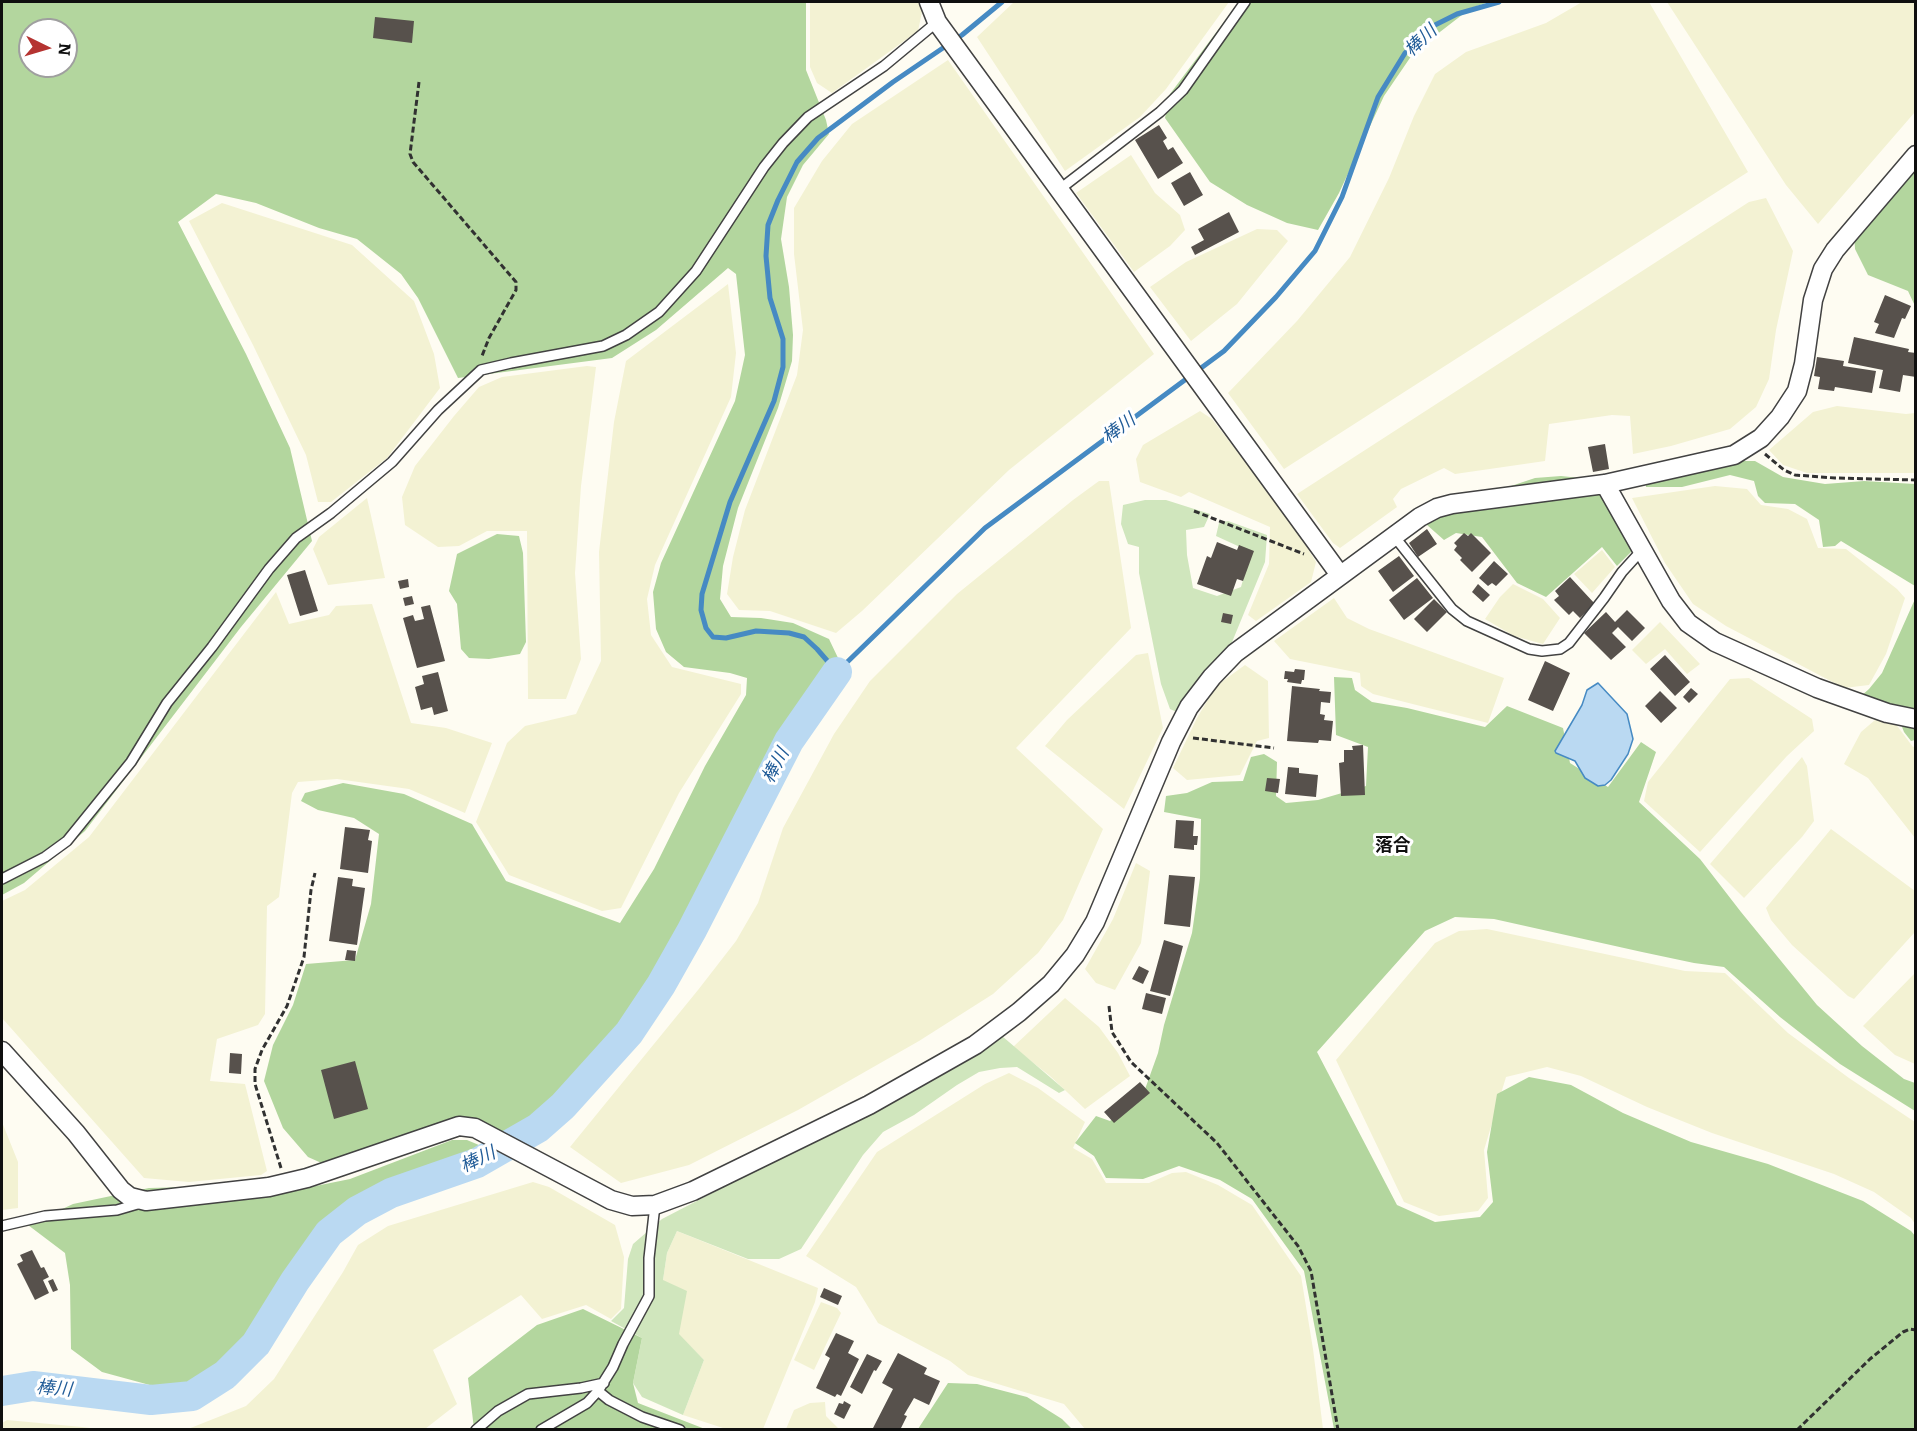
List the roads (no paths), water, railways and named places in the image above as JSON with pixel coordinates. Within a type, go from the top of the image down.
[{"type":"street","points":[[929,2],[937,22],[1336,569]]},
{"type":"street","points":[[2,1051],[76,1133],[121,1190],[130,1197],[146,1201],[233,1192],[307,1178],[459,1125],[475,1128],[610,1200],[632,1206],[655,1206],[693,1191],[869,1105],[975,1045],[1051,984],[1075,955],[1095,922],[1171,742],[1189,707],[1212,677],[1235,653],[1336,569],[1394,536],[1420,517],[1444,506],[1605,484],[1734,455],[1761,438],[1780,417],[1797,391],[1804,364],[1813,300],[1823,269],[1835,250],[1916,155]]},
{"type":"street","points":[[1605,484],[1671,601],[1688,623],[1714,642],[1817,688],[1887,713],[1916,719]]},
{"type":"lane","points":[[1060,189],[1160,112],[1183,90],[1245,2]]},
{"type":"lane","points":[[2,879],[45,857],[67,841],[131,762],[167,703],[212,647],[269,569],[296,538],[331,513],[392,462],[438,410],[481,370],[603,346],[626,335],[659,312],[696,271],[764,166],[783,143],[808,117],[884,66],[937,22]]},
{"type":"lane","points":[[1394,536],[1452,609],[1467,621],[1529,649],[1542,651],[1560,649],[1569,643],[1622,572],[1642,550]]},
{"type":"lane","points":[[2,1226],[45,1216],[117,1210],[146,1201]]},
{"type":"lane","points":[[541,1430],[586,1403],[601,1387],[649,1296],[649,1258],[655,1206]]},
{"type":"lane","points":[[476,1430],[498,1411],[528,1394],[601,1387]]},
{"type":"lane","points":[[601,1387],[609,1400],[642,1417],[680,1430]]},
{"type":"water","points":[[1598,683],[1627,714],[1633,739],[1628,754],[1611,780],[1605,785],[1598,786],[1585,778],[1575,761],[1555,751],[1582,705],[1587,690]]},
{"type":"waterway","name":"棒川","points":[[1002,2],[962,35],[893,82],[818,138],[797,162],[778,200],[768,225],[766,256],[770,298],[783,339],[783,367],[774,401],[730,502],[702,594],[701,610],[706,628],[713,637],[726,638],[756,631],[789,633],[804,637],[837,672],[985,528],[1224,351],[1276,297],[1315,251],[1342,197],[1378,97],[1405,53],[1435,25],[1457,14],[1499,2]]},
{"type":"waterway","name":"棒川","points":[[2,1391],[33,1386],[151,1400],[192,1396],[225,1375],[256,1344],[295,1281],[329,1233],[357,1211],[391,1193],[477,1163],[538,1128],[563,1106],[629,1033],[661,985],[692,930],[789,741],[837,672]]},
{"type":"district","name":"落合","points":[[1393,846]]}]
